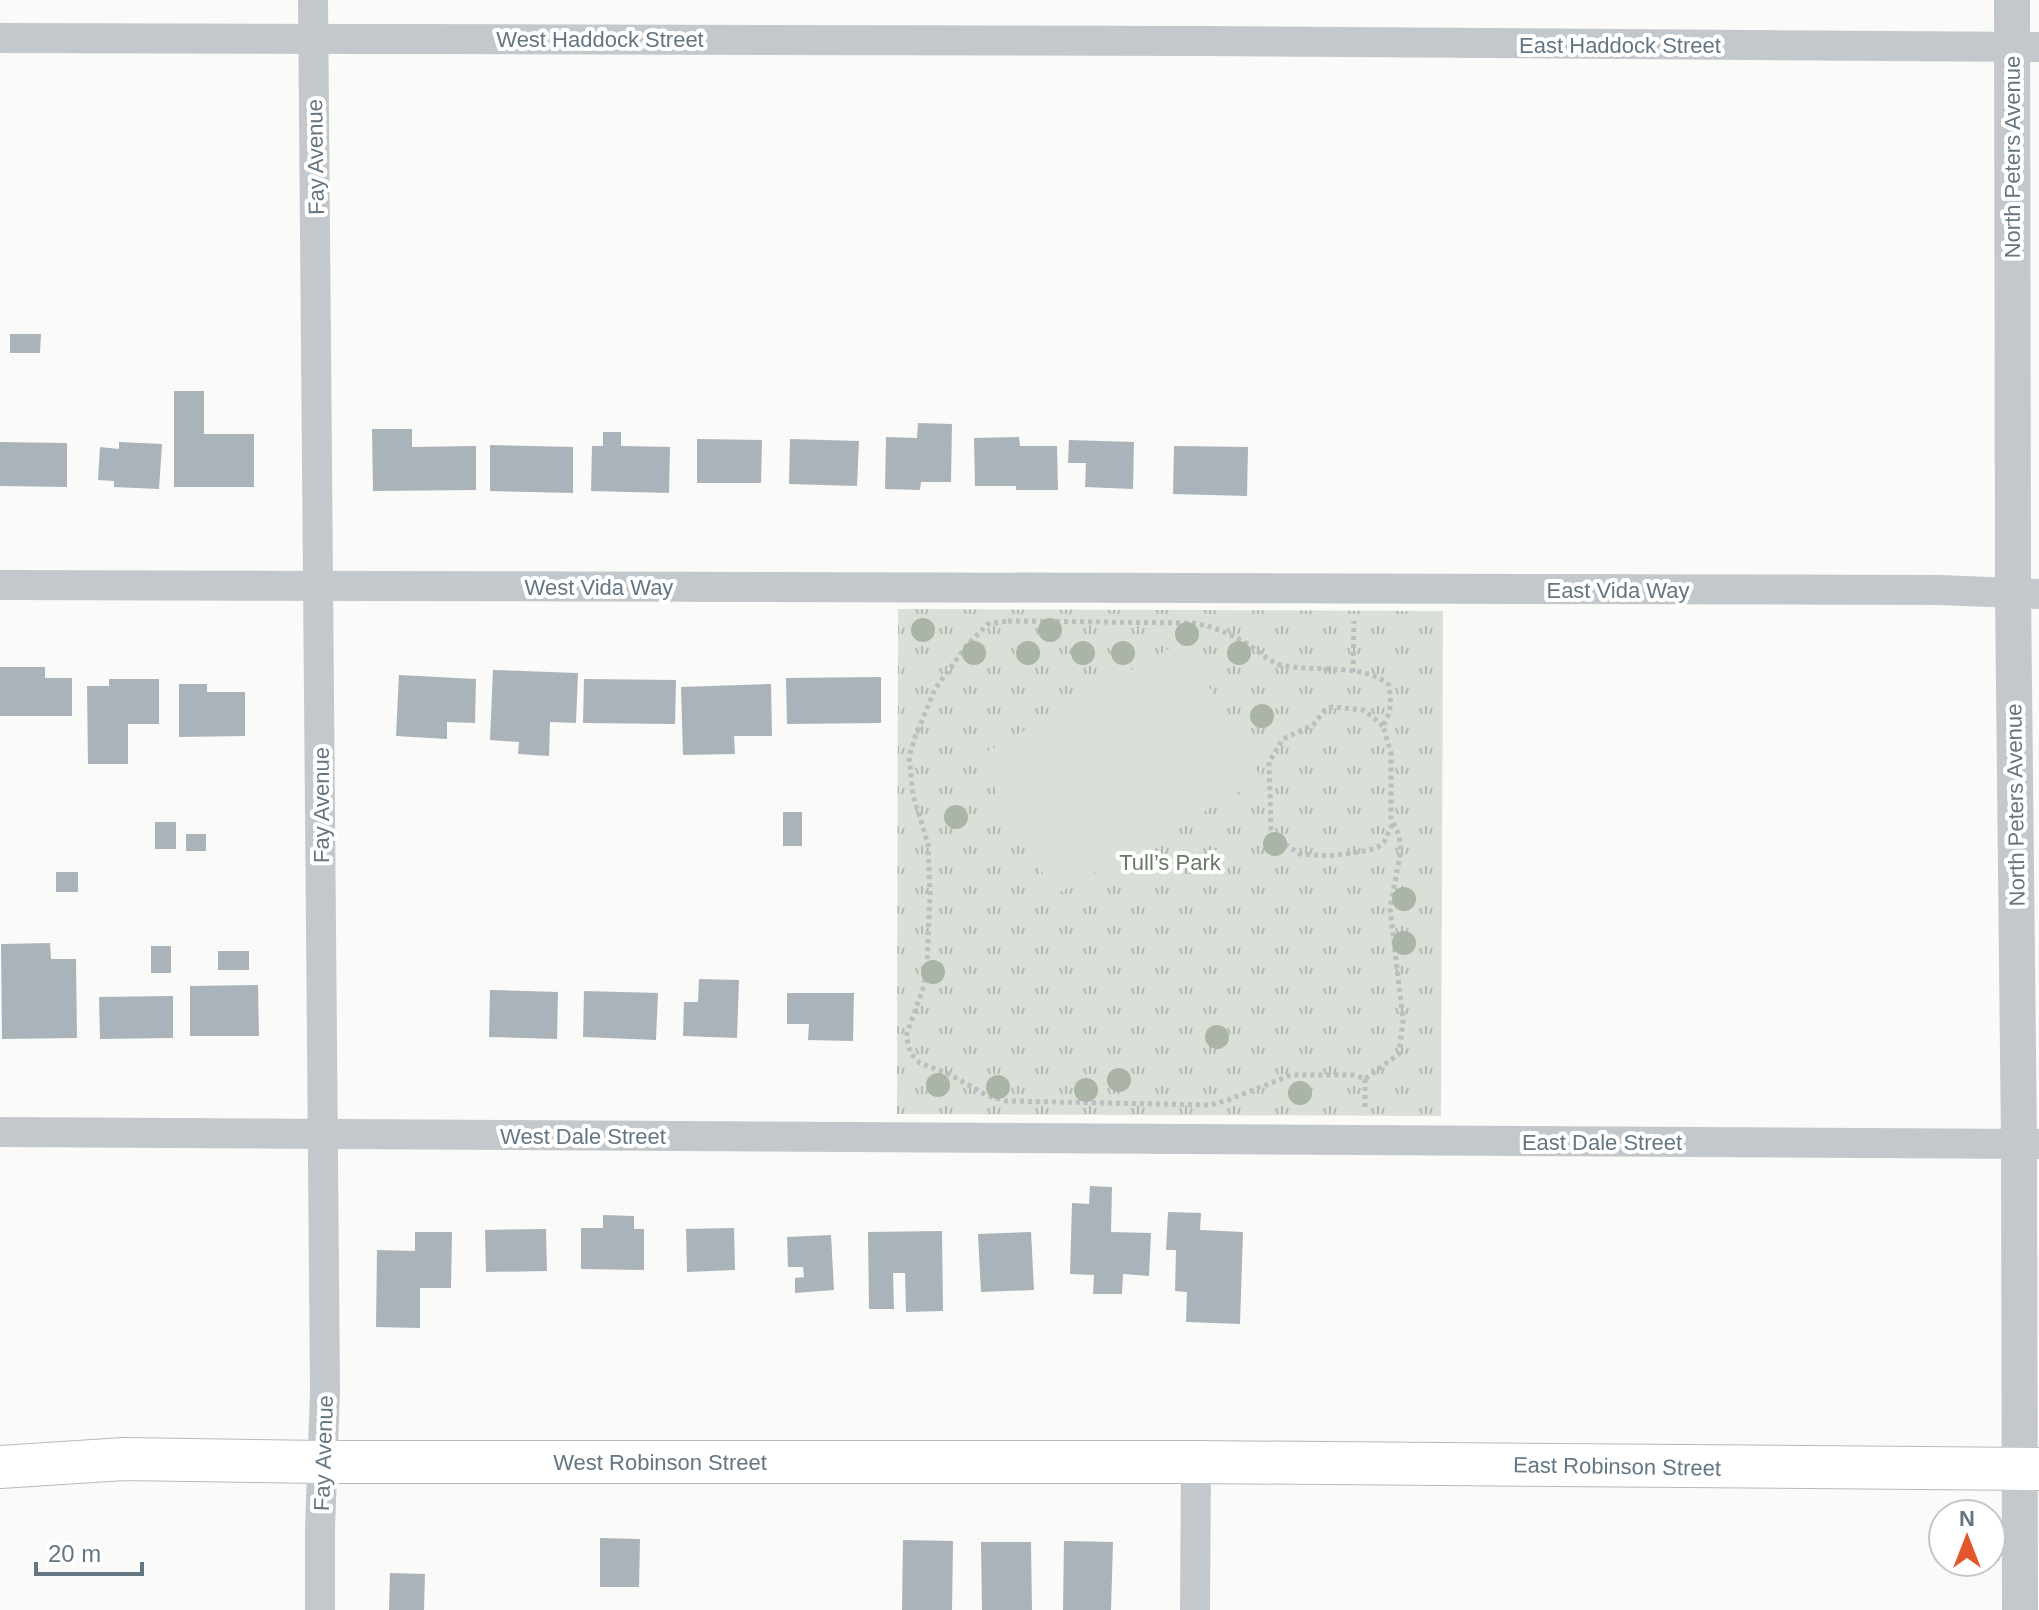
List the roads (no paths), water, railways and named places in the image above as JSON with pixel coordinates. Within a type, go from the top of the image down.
[{"type":"main road","name":"West Robinson Street","points":[[0,1441],[124,1459]]},
{"type":"main road","name":"West Robinson Street","points":[[0,1467],[124,1459],[322,1462],[1196,1462]]},
{"type":"main road","name":"East Robinson Street","points":[[1196,1462],[2030,1469]]},
{"type":"street","name":"Fay Avenue","points":[[313,0],[325,1392],[320,1610]]},
{"type":"street","name":"North Peters Avenue","points":[[2012,0],[2026,47],[2030,1469],[2020,1610]]},
{"type":"street","name":"West Haddock Street","points":[[0,38],[1201,41]]},
{"type":"street","name":"East Haddock Street","points":[[1201,41],[2026,47]]},
{"type":"street","name":"West Vida Way","points":[[0,585],[1198,590]]},
{"type":"street","name":"East Vida Way","points":[[1198,590],[1907,590],[2026,594]]},
{"type":"street","name":"West Dale Street","points":[[0,1132],[1165,1138]]},
{"type":"street","name":"East Dale Street","points":[[1165,1138],[2029,1144]]},
{"type":"street","points":[[1195,1610],[1196,1462]]},
{"type":"park label","name":"Tull’s Park","points":[[1170,862]]}]
